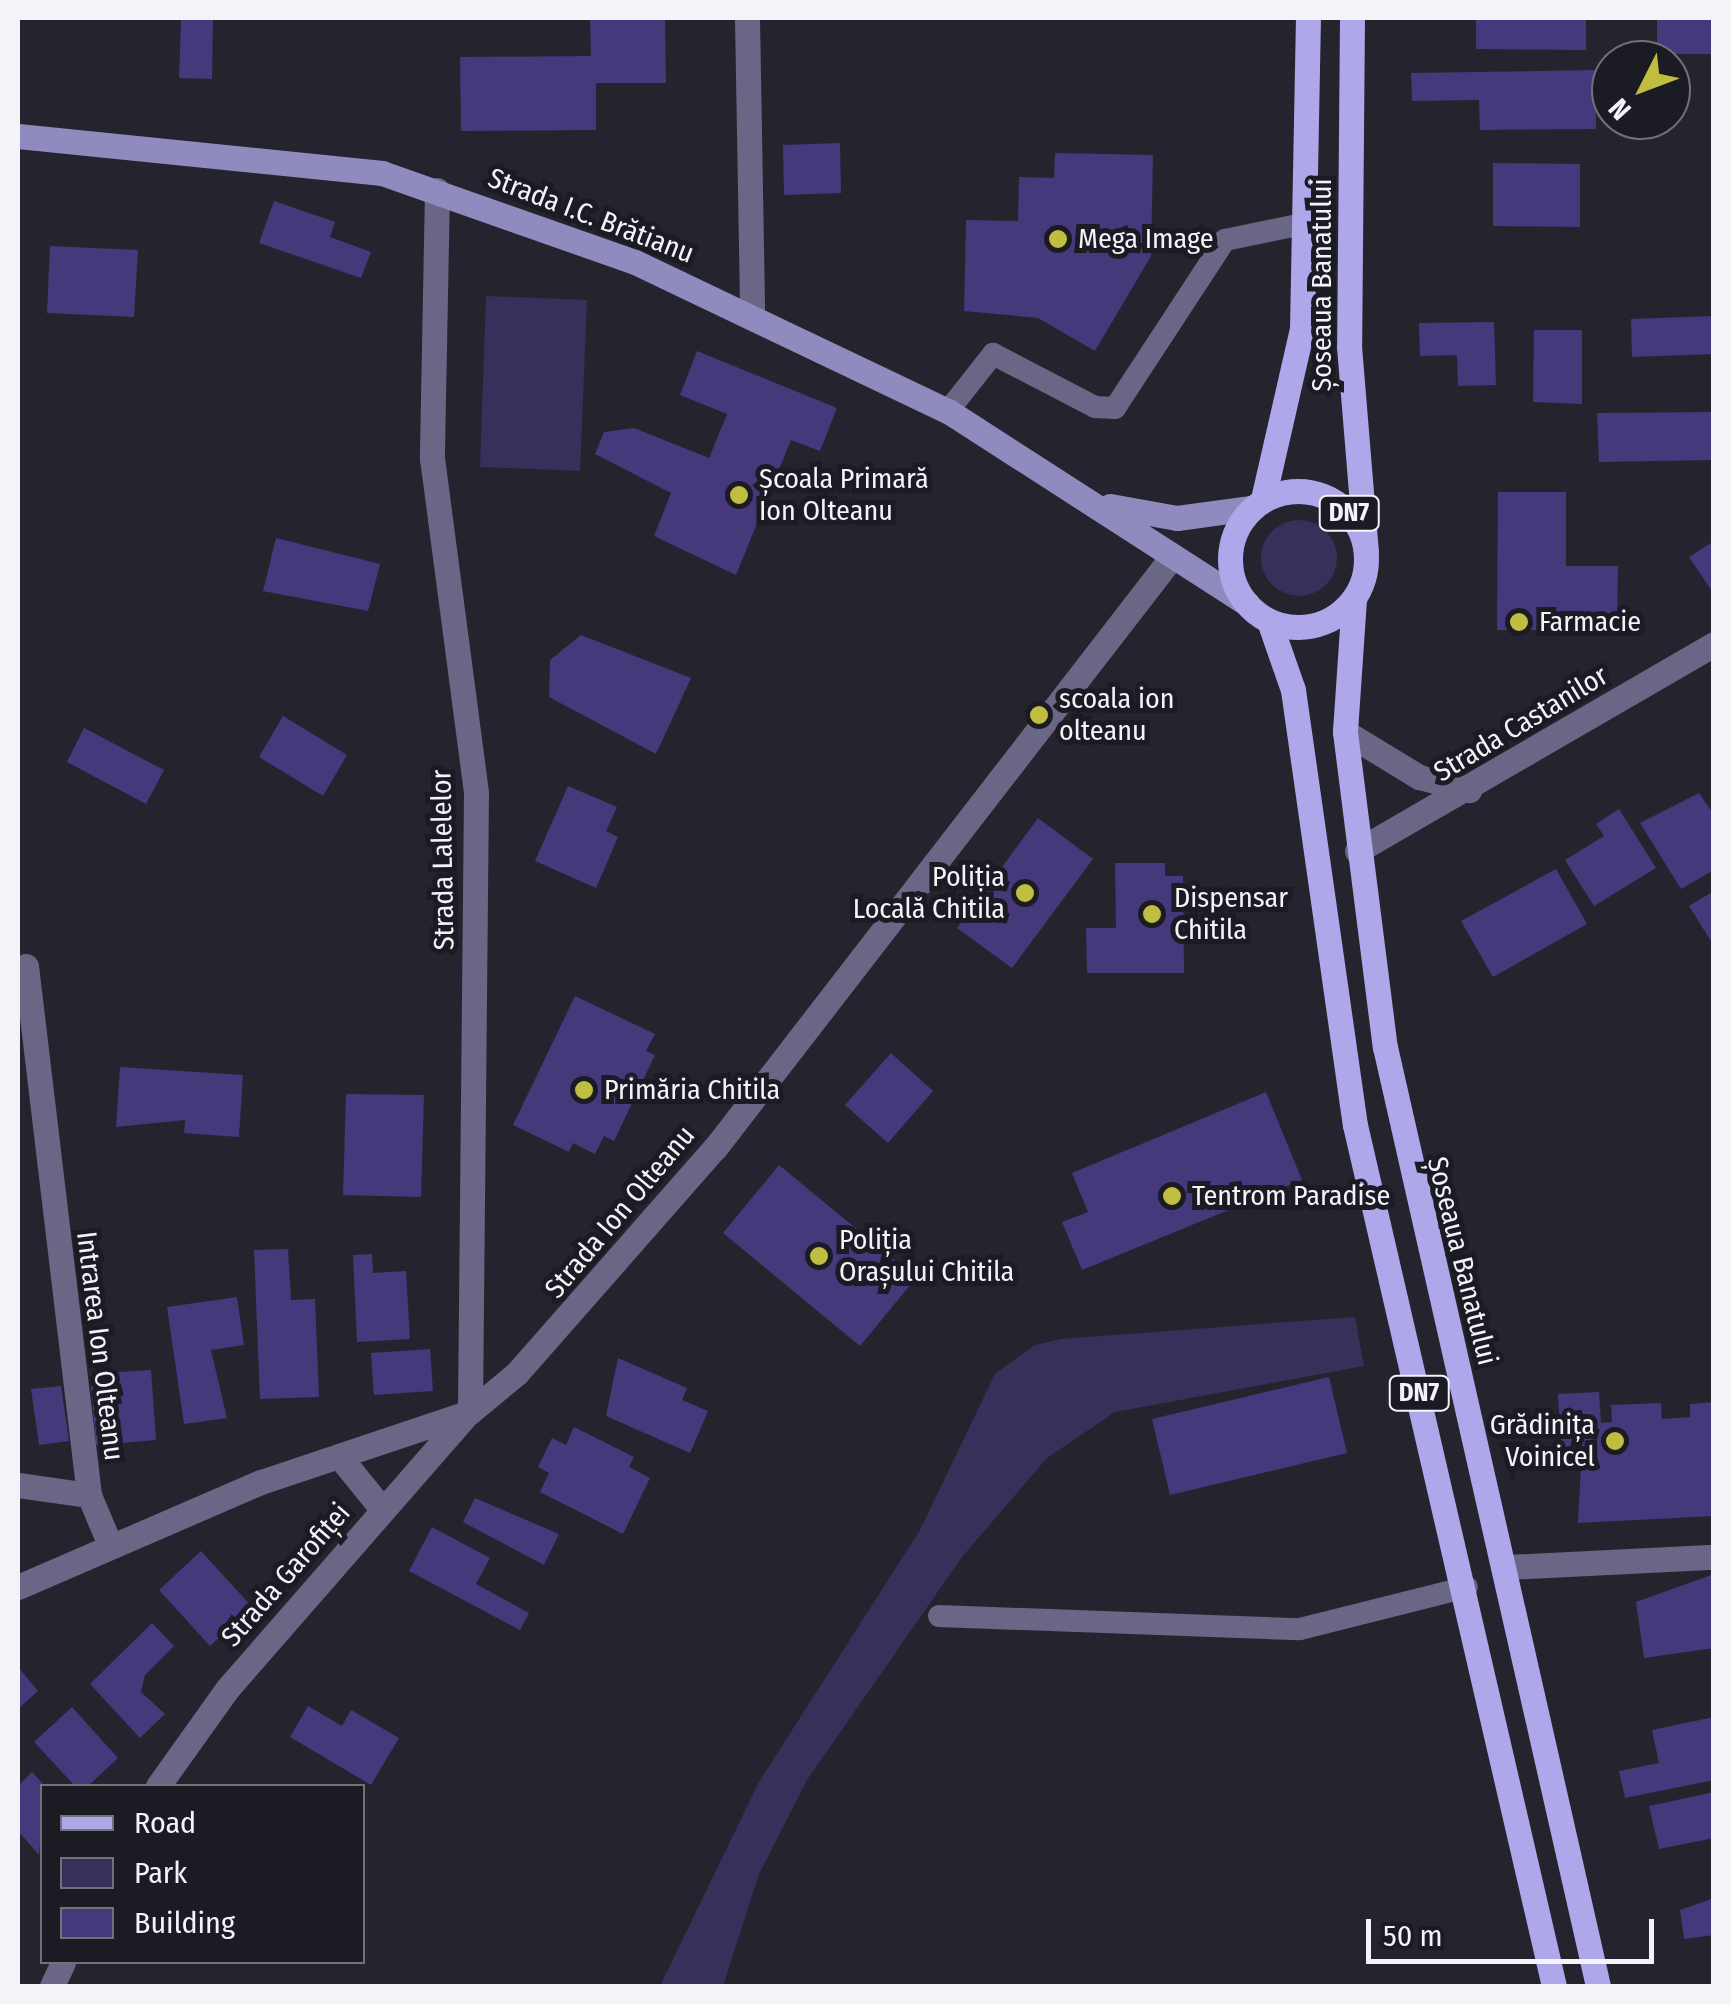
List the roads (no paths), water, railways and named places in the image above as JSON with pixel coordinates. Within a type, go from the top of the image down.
[{"type":"main road","name":"Șoseaua Banatului","points":[[1257,504],[1296,382],[1307,223],[1308,18]]},
{"type":"main road","name":"Șoseaua Banatului","points":[[1352,18],[1349,346],[1366,551]]},
{"type":"main road","name":"Strada I.C. Brătianu","points":[[18,136],[234,152],[436,190],[752,314],[948,411],[1096,500],[1171,558],[1247,604]]},
{"type":"main road","name":"DN7","points":[[1257,504],[1307,490],[1329,497],[1348,510],[1366,551],[1354,600]]},
{"type":"main road","name":"Strada I.C. Brătianu","points":[[1096,500],[1165,517],[1257,504]]},
{"type":"main road","points":[[1257,504],[1230,566],[1247,604],[1268,621],[1315,625],[1354,600]]},
{"type":"main road","name":"Șoseaua Banatului","points":[[1354,600],[1345,732],[1357,851],[1406,1159],[1506,1566],[1598,1986]]},
{"type":"main road","name":"DN7","points":[[1268,621],[1293,690],[1355,1124],[1467,1587],[1554,1986]]},
{"type":"street","points":[[747,18],[752,314]]},
{"type":"street","name":"Strada Lalelelor","points":[[436,190],[432,458],[476,793],[470,1412]]},
{"type":"street","name":"Strada Ion Olteanu","points":[[18,1587],[110,1545],[339,1456],[470,1412],[553,1338],[702,1163],[1171,558]]},
{"type":"street","name":"Strada Castanilor","points":[[1357,851],[1470,790],[1714,644]]},
{"type":"street","points":[[1345,732],[1418,777],[1470,790]]},
{"type":"street","name":"Intrarea Ion Olteanu","points":[[26,966],[88,1495],[110,1545]]},
{"type":"street","name":"Strada Garofiței","points":[[159,1784],[228,1688],[470,1412]]},
{"type":"street","points":[[339,1456],[382,1509]]},
{"type":"street","name":"Intrarea Ion Olteanu","points":[[18,1485],[88,1495]]},
{"type":"street","points":[[1506,1566],[1714,1557]]},
{"type":"lane","points":[[948,411],[993,354],[1094,407],[1116,408],[1225,240],[1307,223]]},
{"type":"lane","points":[[939,1616],[1300,1630],[1467,1587]]},
{"type":"place","name":"Mega Image","points":[[1058,239]]},
{"type":"place","name":"Școala Primară Ion Olteanu","points":[[739,495]]},
{"type":"place","name":"Farmacie","points":[[1519,622]]},
{"type":"place","name":"scoala ion olteanu","points":[[1039,715]]},
{"type":"place","name":"Poliția Locală Chitila","points":[[1025,893]]},
{"type":"place","name":"Dispensar Chitila","points":[[1152,914]]},
{"type":"place","name":"Primăria Chitila","points":[[584,1090]]},
{"type":"place","name":"Tentrom Paradise","points":[[1172,1196]]},
{"type":"place","name":"Poliția Orașului Chitila","points":[[819,1256]]},
{"type":"place","name":"Grădinița Voinicel","points":[[1615,1441]]}]
